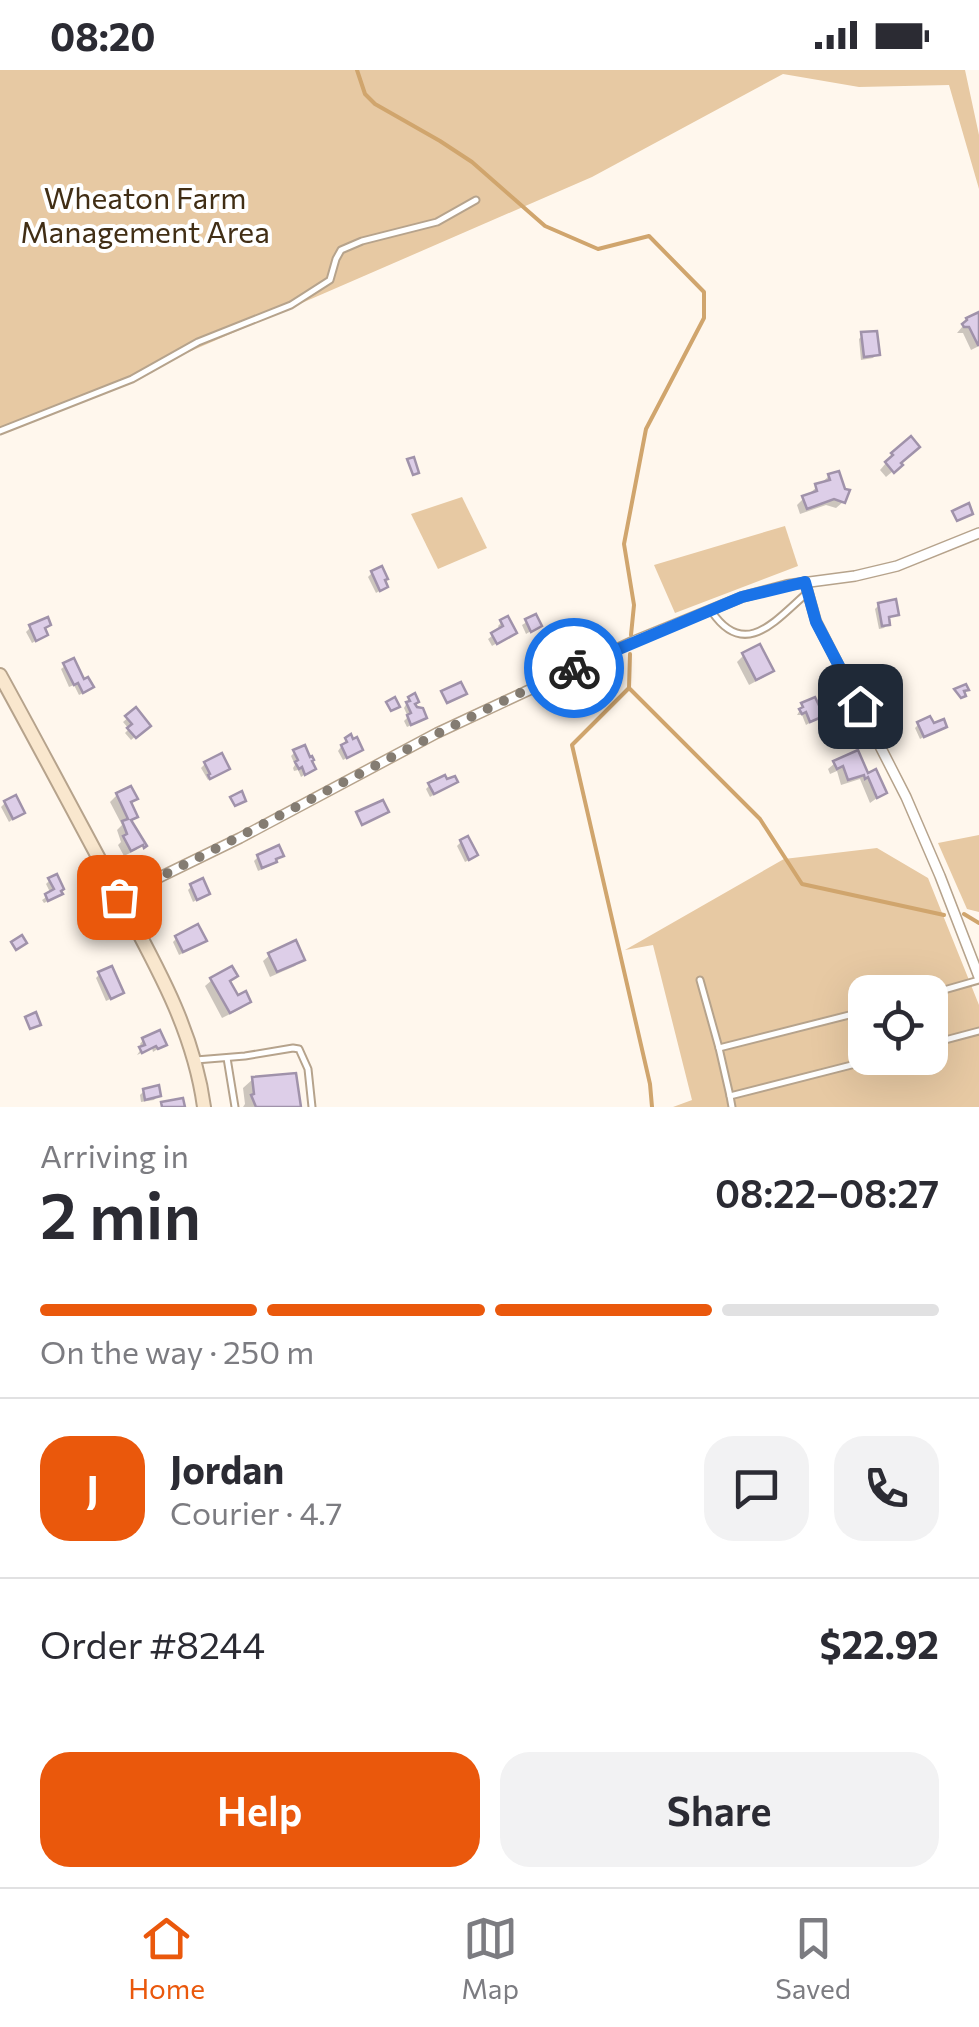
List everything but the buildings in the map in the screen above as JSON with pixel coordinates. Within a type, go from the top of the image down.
[{"type":"main road","points":[[0,675],[181,1018],[196,1060],[204,1107]]},
{"type":"street","points":[[119,897],[240,838],[436,733],[634,641],[760,592],[806,587],[897,566],[979,533]]},
{"type":"street","points":[[806,587],[816,622],[918,824],[979,978]]},
{"type":"lane","points":[[0,431],[132,378],[198,342],[291,305],[330,280],[342,250],[437,222],[476,200]]},
{"type":"lane","points":[[710,609],[722,627],[749,636],[773,623],[806,587]]},
{"type":"lane","points":[[948,988],[979,978]]},
{"type":"lane","points":[[700,980],[732,1107]]},
{"type":"lane","points":[[718,1048],[848,1015]]},
{"type":"lane","points":[[948,1039],[979,1031]]},
{"type":"lane","points":[[196,1060],[299,1049],[308,1068],[312,1107]]},
{"type":"lane","points":[[228,1058],[235,1107]]},
{"type":"lane","points":[[730,1096],[848,1066]]},
{"type":"green space","name":"Wheaton Farm Management Area","points":[[0,70],[965,70],[979,135],[979,189],[949,85],[859,87],[783,74],[592,177],[0,434]]},
{"type":"green space","points":[[462,497],[487,548],[438,569],[411,514]]},
{"type":"green space","points":[[785,526],[798,566],[675,613],[654,565]]},
{"type":"green space","points":[[979,835],[979,912],[967,909],[938,843]]},
{"type":"green space","points":[[877,848],[928,878],[979,1005],[979,1107],[673,1107],[692,1100],[653,945],[625,950],[784,859]]},
{"type":"waterway","points":[[357,70],[365,94],[375,104],[472,162],[545,226],[598,249],[649,236],[704,292],[704,318],[646,429],[624,544],[634,605],[631,635]]},
{"type":"waterway","points":[[630,654],[629,688],[760,819],[802,884],[944,915]]},
{"type":"waterway","points":[[629,688],[572,745],[650,1084],[652,1107]]},
{"type":"waterway","points":[[964,914],[979,923]]},
{"type":"way so far","points":[[119,897],[240,838],[436,733],[574,668]]},
{"type":"route","points":[[574,668],[742,597],[805,582],[816,622],[860,706]]}]
